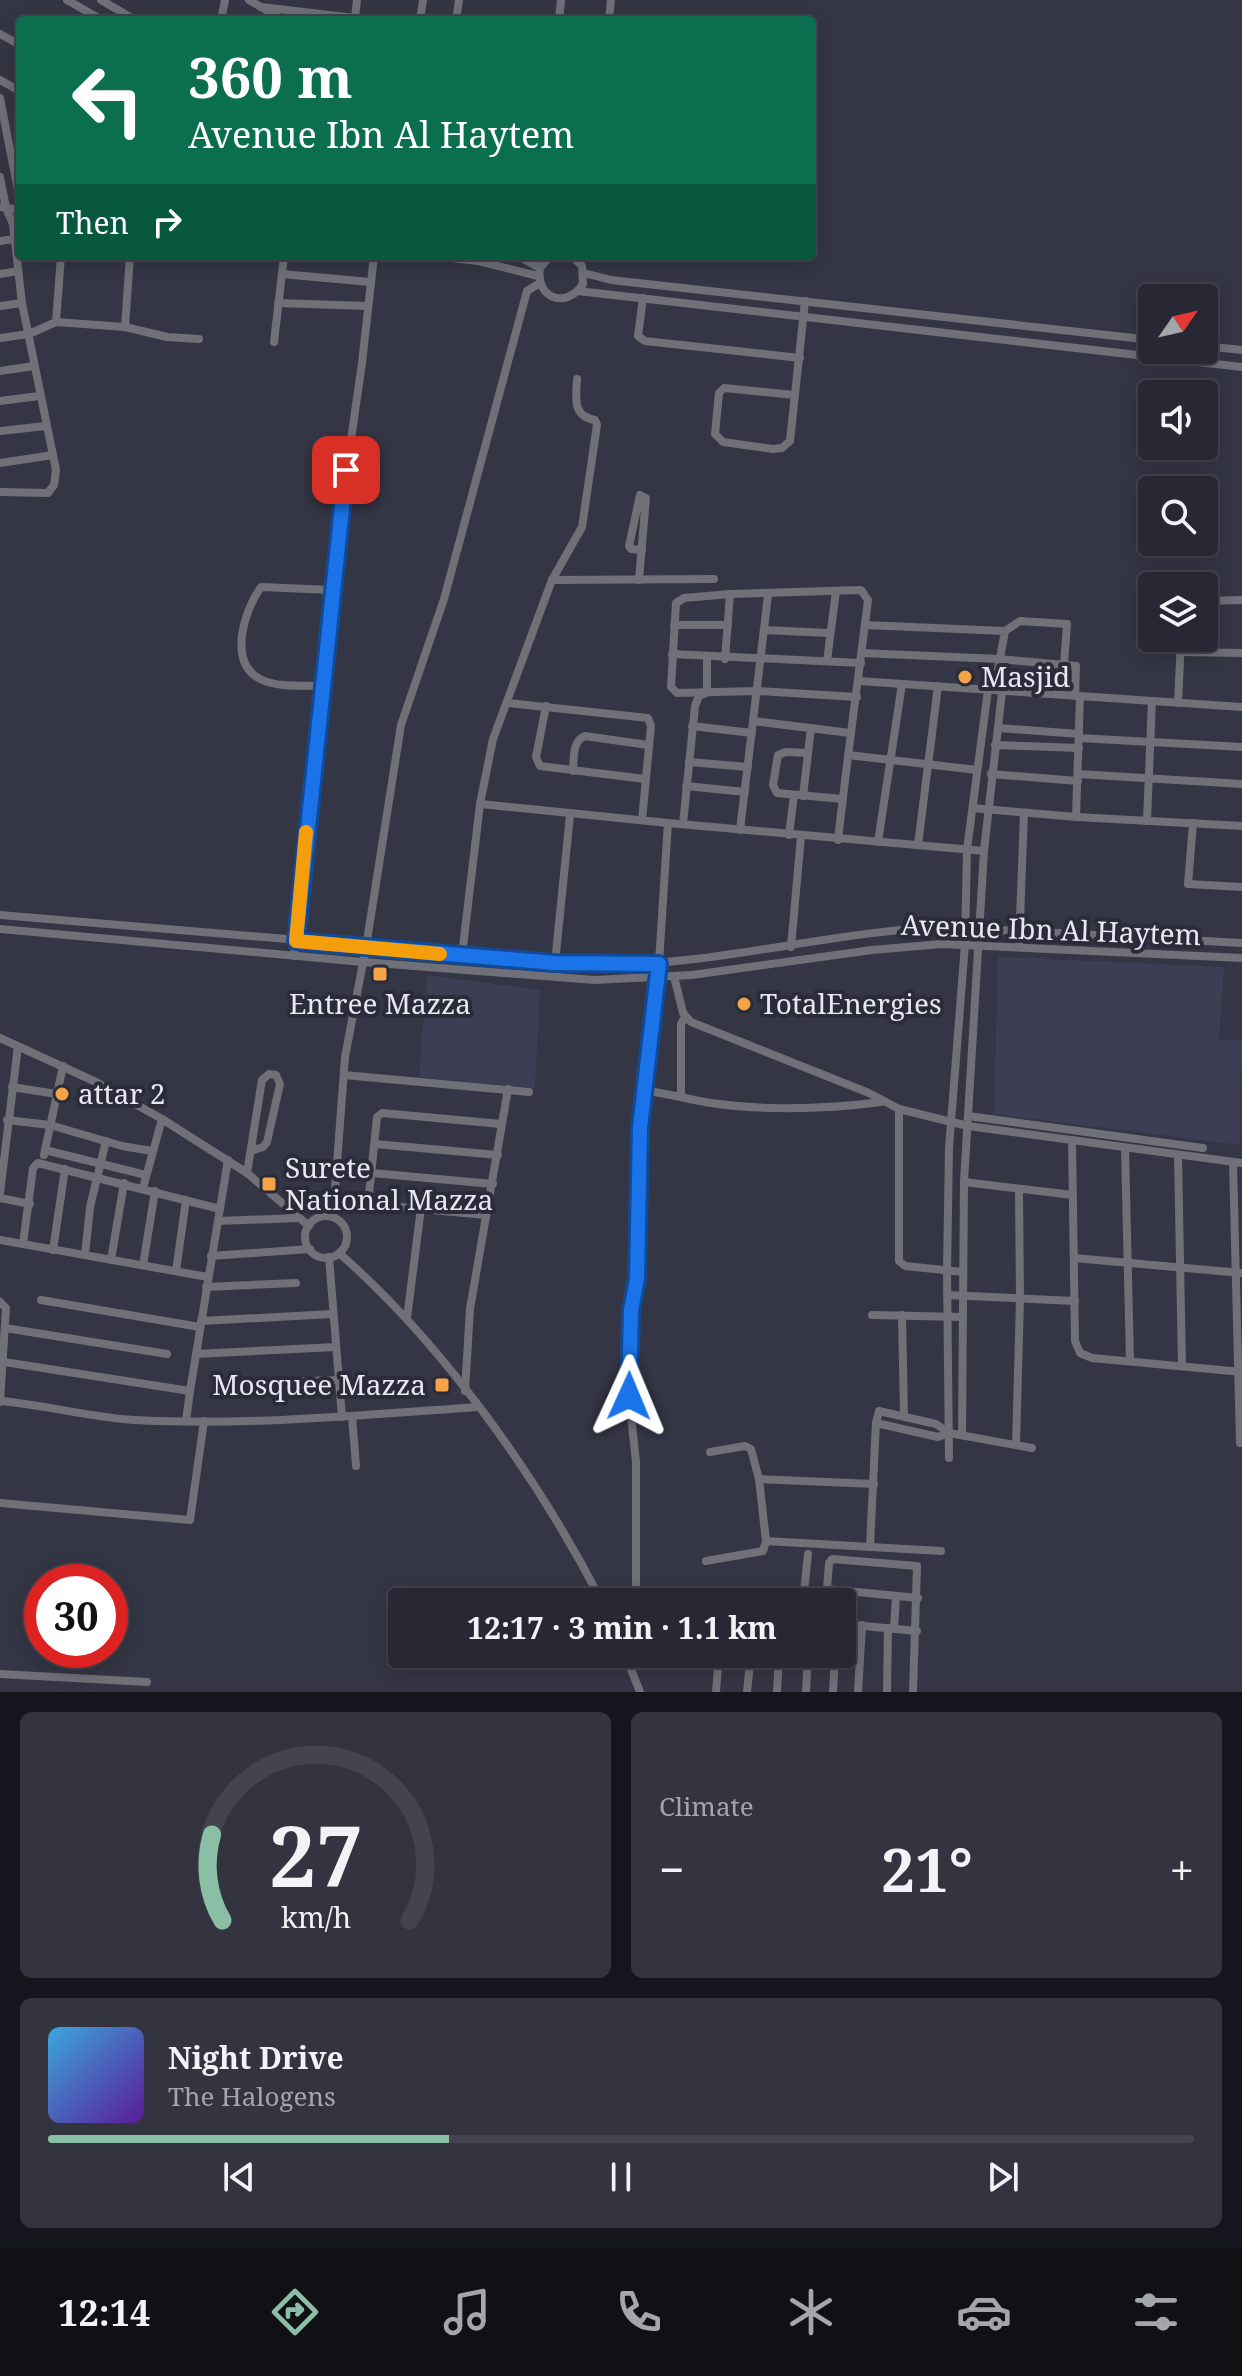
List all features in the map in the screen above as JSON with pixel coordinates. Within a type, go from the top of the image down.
[{"type":"street","points":[[67,0],[95,16]]},
{"type":"street","points":[[101,0],[128,16]]},
{"type":"street","points":[[249,0],[276,16]]},
{"type":"street","points":[[317,13],[319,0]]},
{"type":"street","points":[[261,7],[340,16]]},
{"type":"street","points":[[0,98],[16,180]]},
{"type":"street","points":[[0,177],[3,208],[13,224],[16,255]]},
{"type":"street","points":[[13,224],[16,219]]},
{"type":"street","points":[[0,241],[14,239]]},
{"type":"street","points":[[0,492],[48,493],[56,479],[17,260]]},
{"type":"street","points":[[56,322],[61,260]]},
{"type":"street","points":[[125,327],[130,260]]},
{"type":"street","points":[[274,342],[284,260]]},
{"type":"street","points":[[294,956],[332,590],[373,260]]},
{"type":"street","points":[[487,260],[539,276]]},
{"type":"street","points":[[522,260],[539,276],[553,297],[571,296],[578,291],[584,273],[576,260]]},
{"type":"street","points":[[333,1217],[344,1075],[401,725],[444,599],[527,291],[548,260]]},
{"type":"street","points":[[0,274],[18,271]]},
{"type":"street","points":[[584,273],[611,280],[1138,338]]},
{"type":"street","points":[[282,274],[370,282]]},
{"type":"street","points":[[578,291],[1242,367]]},
{"type":"street","points":[[643,298],[638,336],[645,341],[800,358]]},
{"type":"street","points":[[795,395],[724,388],[719,393],[715,434],[723,442],[782,448],[790,441],[800,358],[805,301]]},
{"type":"street","points":[[0,306],[22,303]]},
{"type":"street","points":[[278,303],[367,306]]},
{"type":"street","points":[[899,312],[899,328]]},
{"type":"street","points":[[0,338],[29,334],[56,322],[125,327],[167,337],[199,339]]},
{"type":"street","points":[[1073,331],[1073,348]]},
{"type":"street","points":[[1218,347],[1242,350]]},
{"type":"street","points":[[0,371],[34,366]]},
{"type":"street","points":[[462,955],[480,804],[493,739],[552,580],[582,527],[597,433],[595,420],[580,415],[577,410],[577,379]]},
{"type":"street","points":[[0,401],[39,396]]},
{"type":"street","points":[[0,431],[46,426]]},
{"type":"street","points":[[0,463],[53,455]]},
{"type":"street","points":[[639,580],[642,550],[646,498],[643,495],[638,496],[629,546],[642,550]]},
{"type":"street","points":[[552,580],[714,579]]},
{"type":"street","points":[[323,686],[274,683],[257,677],[249,670],[241,652],[245,623],[261,587],[332,590]]},
{"type":"street","points":[[827,661],[836,591]]},
{"type":"street","points":[[838,840],[850,733],[857,697],[868,600],[865,593],[730,594],[679,600],[676,603],[673,691],[757,691],[857,697]]},
{"type":"street","points":[[725,659],[730,594]]},
{"type":"street","points":[[740,830],[768,595]]},
{"type":"street","points":[[1218,601],[1242,600]]},
{"type":"street","points":[[865,625],[1005,631],[1020,621],[1067,624],[1064,665]]},
{"type":"street","points":[[674,625],[728,625]]},
{"type":"street","points":[[764,630],[829,633]]},
{"type":"street","points":[[949,1458],[949,1148],[965,944],[967,849],[988,690],[996,680],[1005,631]]},
{"type":"street","points":[[1178,703],[1181,652],[1242,653]]},
{"type":"street","points":[[672,654],[761,660],[999,659],[1076,666],[1079,740],[1076,817]]},
{"type":"street","points":[[707,657],[707,692]]},
{"type":"street","points":[[962,1435],[964,1182],[984,851],[1002,692],[996,680]]},
{"type":"street","points":[[858,681],[1242,707]]},
{"type":"street","points":[[878,842],[902,684]]},
{"type":"street","points":[[918,845],[938,686]]},
{"type":"street","points":[[683,824],[692,726],[697,700],[707,692]]},
{"type":"street","points":[[1147,821],[1152,701]]},
{"type":"street","points":[[508,703],[644,717],[650,722],[642,820]]},
{"type":"street","points":[[546,706],[537,762],[544,768],[645,779]]},
{"type":"street","points":[[753,721],[850,733]]},
{"type":"street","points":[[692,726],[752,733]]},
{"type":"street","points":[[789,835],[811,728]]},
{"type":"street","points":[[998,728],[1079,740]]},
{"type":"street","points":[[573,771],[576,744],[580,738],[648,745]]},
{"type":"street","points":[[995,745],[1079,740],[1242,747]]},
{"type":"street","points":[[808,753],[786,752],[778,755],[774,789],[777,793],[843,799]]},
{"type":"street","points":[[848,755],[977,770]]},
{"type":"street","points":[[689,762],[748,767]]},
{"type":"street","points":[[991,774],[1242,784]]},
{"type":"street","points":[[686,786],[745,792]]},
{"type":"street","points":[[480,804],[838,840],[984,851]]},
{"type":"street","points":[[973,808],[1242,826]]},
{"type":"street","points":[[1019,946],[1024,813]]},
{"type":"street","points":[[555,963],[570,815]]},
{"type":"street","points":[[636,1588],[636,1462],[629,1396],[631,1310],[637,1279],[640,1128],[658,978],[668,823]]},
{"type":"street","points":[[1193,823],[1188,884],[1242,887]]},
{"type":"street","points":[[791,947],[801,836]]},
{"type":"street","name":"Avenue Ibn Al Haytem","points":[[0,915],[555,963],[659,964],[915,929],[966,927],[1242,943]]},
{"type":"street","name":"Avenue Ibn Al Haytem","points":[[0,929],[574,979],[658,978],[895,947],[965,944],[1242,958]]},
{"type":"street","points":[[674,976],[685,1017],[695,1024],[869,1093],[899,1109],[968,1126],[1238,1162],[1240,1443]]},
{"type":"street","points":[[681,1097],[681,1024],[685,1017]]},
{"type":"street","points":[[0,1038],[63,1066],[162,1119],[247,1173],[309,1226]]},
{"type":"street","points":[[18,1046],[0,1195],[30,1204]]},
{"type":"street","points":[[43,1163],[63,1066]]},
{"type":"street","points":[[247,1173],[262,1080],[269,1074],[276,1075],[280,1084],[267,1142],[251,1151]]},
{"type":"street","points":[[344,1075],[529,1092]]},
{"type":"street","points":[[12,1087],[56,1094]]},
{"type":"street","points":[[465,1391],[470,1309],[508,1089]]},
{"type":"street","points":[[644,1090],[742,1106],[836,1108],[882,1102]]},
{"type":"street","points":[[899,1109],[899,1261],[905,1266],[963,1272]]},
{"type":"street","points":[[368,1204],[377,1117],[386,1112],[501,1124]]},
{"type":"street","points":[[968,1116],[1203,1148]]},
{"type":"street","points":[[143,1188],[162,1119]]},
{"type":"street","points":[[7,1120],[50,1125],[152,1151]]},
{"type":"street","points":[[1072,1140],[1075,1341],[1080,1353],[1092,1358],[1240,1371]]},
{"type":"street","points":[[85,1255],[90,1207],[106,1141]]},
{"type":"street","points":[[375,1144],[498,1155]]},
{"type":"street","points":[[1125,1148],[1130,1361]]},
{"type":"street","points":[[45,1150],[146,1175]]},
{"type":"street","points":[[1178,1155],[1182,1366]]},
{"type":"street","points":[[186,1421],[228,1160]]},
{"type":"street","points":[[23,1244],[36,1164],[43,1163],[220,1209]]},
{"type":"street","points":[[53,1250],[65,1169]]},
{"type":"street","points":[[111,1260],[124,1169]]},
{"type":"street","points":[[372,1173],[493,1184]]},
{"type":"street","points":[[964,1182],[1073,1195]]},
{"type":"street","points":[[1016,1445],[1019,1189]]},
{"type":"street","points":[[143,1265],[155,1191]]},
{"type":"street","points":[[176,1271],[186,1200]]},
{"type":"street","points":[[334,1201],[486,1215]]},
{"type":"street","points":[[407,1318],[421,1208]]},
{"type":"street","points":[[333,1217],[343,1225],[347,1236],[339,1253],[322,1257],[310,1249],[305,1238],[309,1226],[317,1218],[333,1217]]},
{"type":"street","points":[[218,1221],[299,1218]]},
{"type":"street","points":[[0,1240],[208,1277]]},
{"type":"street","points":[[211,1256],[310,1249]]},
{"type":"street","points":[[339,1253],[407,1318],[478,1407],[561,1530],[594,1588]]},
{"type":"street","points":[[329,1257],[338,1380],[356,1466]]},
{"type":"street","points":[[1074,1258],[1239,1273]]},
{"type":"street","points":[[206,1287],[296,1283]]},
{"type":"street","points":[[947,1295],[1075,1301]]},
{"type":"street","points":[[41,1300],[201,1324],[333,1314]]},
{"type":"street","points":[[0,1302],[6,1308],[0,1402],[116,1418],[186,1421],[347,1416],[478,1407]]},
{"type":"street","points":[[872,1315],[962,1317]]},
{"type":"street","points":[[902,1315],[904,1415]]},
{"type":"street","points":[[5,1328],[167,1354]]},
{"type":"street","points":[[196,1354],[336,1347]]},
{"type":"street","points":[[2,1364],[190,1391]]},
{"type":"street","points":[[218,1384],[338,1380]]},
{"type":"street","points":[[870,1546],[877,1415],[881,1410],[917,1418],[939,1425],[949,1433]]},
{"type":"street","points":[[914,1432],[917,1418]]},
{"type":"street","points":[[0,1503],[190,1520],[204,1421]]},
{"type":"street","points":[[876,1423],[938,1437],[949,1433],[1032,1448]]},
{"type":"street","points":[[706,1561],[763,1551],[766,1541],[759,1479],[751,1449],[745,1446],[710,1452]]},
{"type":"street","points":[[759,1479],[874,1484]]},
{"type":"street","points":[[766,1541],[941,1551]]},
{"type":"street","points":[[804,1588],[808,1554]]},
{"type":"street","points":[[827,1588],[832,1559],[916,1566],[919,1569],[913,1692]]},
{"type":"street","points":[[856,1592],[918,1598]]},
{"type":"street","points":[[887,1692],[896,1596]]},
{"type":"street","points":[[856,1625],[917,1631]]},
{"type":"street","points":[[858,1692],[862,1625]]},
{"type":"street","points":[[631,1668],[640,1692]]},
{"type":"street","points":[[716,1692],[718,1668]]},
{"type":"street","points":[[747,1692],[750,1668]]},
{"type":"street","points":[[777,1692],[778,1668]]},
{"type":"street","points":[[806,1692],[807,1668]]},
{"type":"street","points":[[833,1692],[834,1668]]},
{"type":"street","points":[[0,1674],[147,1682]]},
{"type":"shaded area","points":[[998,957],[1224,967],[1219,1040],[1242,1040],[1240,1145],[994,1114]]},
{"type":"shaded area","points":[[427,975],[540,990],[535,1088],[419,1077]]},
{"type":"slow traffic","points":[[306,832],[296,941],[440,954]]},
{"type":"place","name":"Masjid","points":[[965,677]]},
{"type":"place","name":"Entree Mazza","points":[[380,974]]},
{"type":"place","name":"TotalEnergies","points":[[744,1004]]},
{"type":"place","name":"attar 2","points":[[62,1094]]},
{"type":"place","name":"Surete National Mazza","points":[[269,1184]]},
{"type":"place","name":"Mosquee Mazza","points":[[442,1385]]},
{"type":"route","points":[[346,470],[296,941],[555,963],[659,964],[640,1128],[637,1279],[631,1310],[629,1396]]}]
